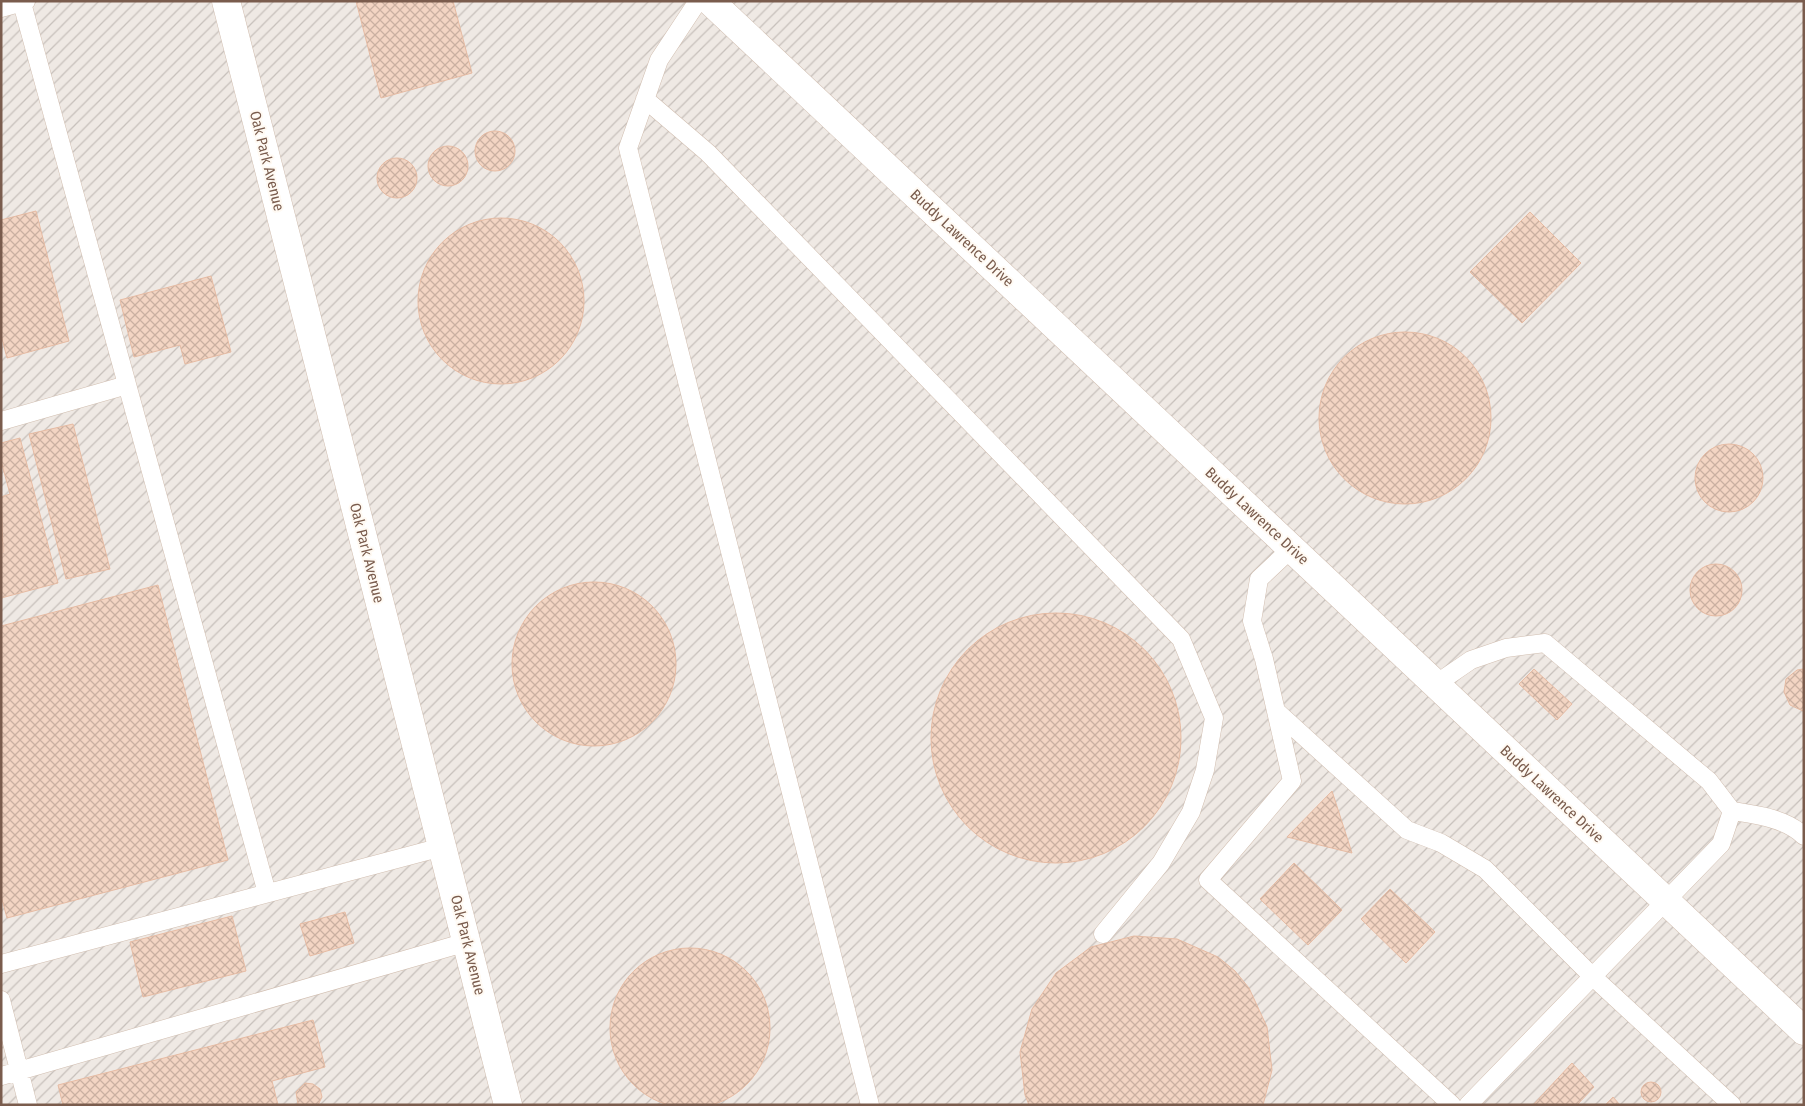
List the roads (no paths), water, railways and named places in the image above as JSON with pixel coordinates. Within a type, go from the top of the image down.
[{"type":"street","name":"Oak Park Avenue","points":[[226,1],[508,1105]]},
{"type":"street","name":"Buddy Lawrence Drive","points":[[710,1],[1804,1031]]},
{"type":"lane","points":[[698,1],[659,60],[628,148],[870,1105]]},
{"type":"lane","points":[[1,8],[24,2],[267,893]]},
{"type":"lane","points":[[645,99],[708,153],[1181,639],[1214,718],[1205,770],[1191,812],[1161,863],[1103,934]]},
{"type":"lane","points":[[1,421],[127,385]]},
{"type":"lane","points":[[1292,548],[1259,579],[1252,621],[1276,711],[1292,782],[1208,880],[1452,1105]]},
{"type":"lane","points":[[1436,684],[1471,660],[1506,648],[1545,643],[1709,781],[1732,811],[1765,816],[1796,829],[1804,836]]},
{"type":"lane","points":[[1276,711],[1407,830],[1441,843],[1485,869],[1592,976],[1732,1105]]},
{"type":"lane","points":[[1468,1105],[1721,844],[1732,811]]},
{"type":"lane","points":[[1,964],[442,847]]},
{"type":"lane","points":[[1,1076],[467,942]]},
{"type":"lane","points":[[1,1000],[28,1105]]}]
